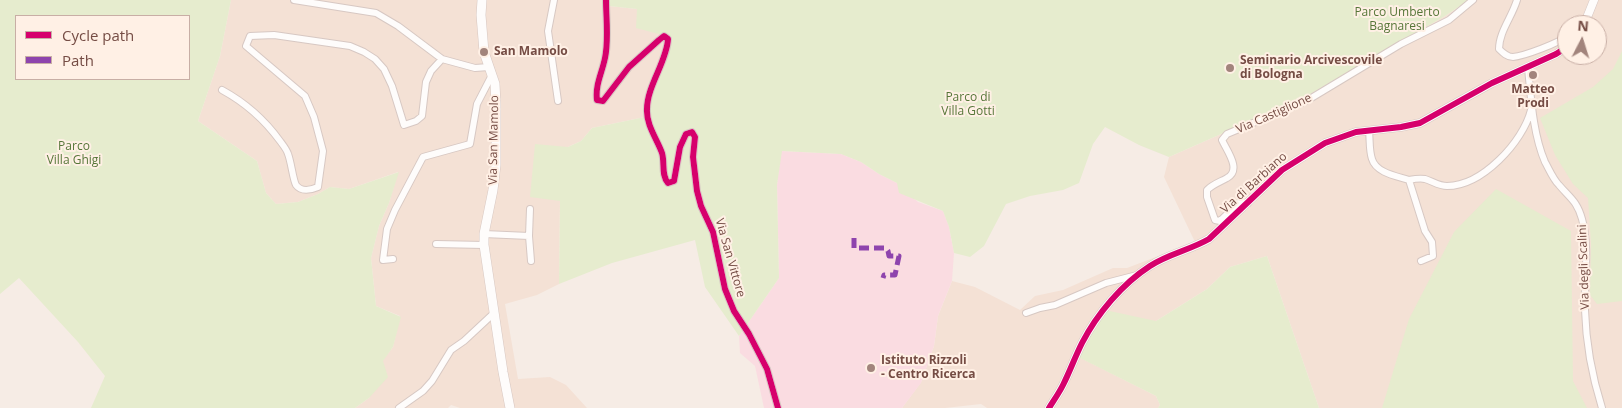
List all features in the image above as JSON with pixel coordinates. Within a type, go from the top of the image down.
[{"type":"main road","name":"Via San Mamolo","points":[[482,0],[481,15],[484,52],[495,84],[496,104],[494,190],[484,234],[484,245],[493,314],[510,408]]},
{"type":"street","points":[[294,0],[376,13],[398,26],[442,59],[491,71]]},
{"type":"street","points":[[554,0],[548,31],[558,101]]},
{"type":"street","name":"Via San Vittore","points":[[606,0],[605,58],[596,91],[597,100],[603,101],[629,67],[659,40],[664,36],[668,39],[668,46],[653,83],[647,109],[649,123],[663,155],[665,179],[668,183],[674,181],[680,147],[686,134],[692,132],[695,137],[693,157],[697,191],[701,206],[713,232],[724,289],[766,369],[778,408]]},
{"type":"street","name":"Via Castiglione","points":[[1248,203],[1240,202],[1220,221],[1215,220],[1207,197],[1207,190],[1214,183],[1231,176],[1234,172],[1234,165],[1222,140],[1227,134],[1314,97],[1400,44],[1449,20],[1473,0]]},
{"type":"street","points":[[1516,0],[1513,14],[1508,20],[1499,42],[1499,50],[1505,55],[1512,57],[1557,41]]},
{"type":"street","points":[[1587,15],[1594,0]]},
{"type":"street","points":[[222,90],[239,99],[258,114],[288,152],[296,185],[302,189],[311,190],[318,187],[322,151],[314,117],[305,96],[246,46],[250,36],[274,35],[350,46],[364,52],[375,59],[384,69],[392,86],[404,125],[416,122],[422,116],[426,82],[431,70],[442,59]]},
{"type":"street","name":"Via di Barbiano","points":[[1049,408],[1063,385],[1082,342],[1091,328],[1106,307],[1138,274],[1164,258],[1200,245],[1209,239],[1282,170],[1310,151],[1348,134],[1420,123],[1492,83],[1557,53]]},
{"type":"street","name":"Via degli Scalini","points":[[1528,68],[1532,108],[1545,161],[1557,183],[1577,204],[1583,220],[1587,344],[1602,408]]},
{"type":"street","name":"Via San Mamolo","points":[[393,259],[383,260],[387,229],[395,210],[423,157],[470,144],[477,104],[491,71]]},
{"type":"street","name":"Via degli Scalini","points":[[1410,180],[1423,178],[1444,186],[1463,182],[1481,173],[1495,164],[1510,149],[1526,125],[1532,108]]},
{"type":"street","points":[[1369,130],[1374,164],[1386,173],[1410,180],[1426,231],[1432,242],[1433,256],[1422,261]]},
{"type":"street","points":[[530,210],[529,236],[532,261]]},
{"type":"street","points":[[484,234],[529,236]]},
{"type":"street","points":[[436,244],[484,245]]},
{"type":"street","name":"Via di Barbiano","points":[[1026,313],[1055,305],[1106,283],[1138,274]]},
{"type":"street","points":[[399,408],[423,391],[451,350],[464,341],[493,314]]},
{"type":"shaded area","points":[[231,0],[609,0],[609,6],[637,9],[670,37],[645,117],[592,128],[581,141],[568,147],[560,201],[559,284],[537,295],[505,304],[518,379],[550,377],[566,385],[587,408],[460,408],[451,405],[448,408],[355,408],[369,398],[382,361],[393,347],[400,316],[376,306],[371,258],[379,226],[389,203],[398,172],[349,189],[330,187],[298,202],[276,204],[266,193],[257,161],[198,121],[220,56]]},
{"type":"shaded area","points":[[1469,0],[1622,0],[1622,408],[1319,408],[1267,256],[1230,267],[1207,289],[1156,321],[1077,356],[1156,396],[1160,405],[1158,408],[987,408],[981,404],[945,408],[902,408],[921,382],[934,346],[938,316],[952,281],[975,287],[1020,310],[1035,296],[1063,290],[1113,268],[1127,268],[1195,242],[1164,177],[1169,157],[1305,97],[1445,16]]},
{"type":"shaded area","points":[[781,151],[841,154],[861,162],[897,183],[918,202],[943,211],[949,227],[954,253],[952,281],[938,316],[934,346],[921,383],[902,408],[764,408],[755,366],[740,353],[739,336],[779,278],[777,185]]},
{"type":"green space","name":"Parco Villa Ghigi","points":[[0,0],[231,0],[220,56],[198,121],[257,161],[266,193],[276,204],[298,202],[330,187],[349,189],[399,172],[379,226],[371,258],[376,306],[401,317],[393,347],[383,361],[388,377],[369,398],[355,408],[91,408],[105,376],[78,342],[19,278],[0,294]]},
{"type":"green space","name":"Parco di Villa Gotti","points":[[609,0],[1469,0],[1445,16],[1305,97],[1169,157],[1139,145],[1105,127],[1093,144],[1079,183],[1063,190],[1030,196],[1006,204],[984,246],[970,257],[954,253],[949,227],[943,211],[899,193],[897,183],[861,162],[841,154],[782,151],[777,185],[779,278],[739,336],[705,287],[695,240],[612,263],[559,284],[560,201],[530,197],[535,144],[568,147],[581,141],[592,128],[645,117],[655,69],[670,37],[636,28],[637,9],[609,6]]},
{"type":"green space","points":[[1622,51],[1622,301],[1597,304],[1590,295],[1591,244],[1588,198],[1573,184],[1555,155],[1540,118],[1593,87],[1613,69]]},
{"type":"green space","points":[[1496,189],[1571,231],[1573,381],[1587,408],[1382,408],[1409,319],[1454,232]]},
{"type":"green space","points":[[1267,256],[1319,408],[1158,408],[1160,405],[1156,396],[1076,356],[1105,310],[1156,321],[1207,289],[1230,267]]},
{"type":"marked path","points":[[854,238],[854,248],[886,248],[889,256],[899,256],[895,275],[884,275],[883,278]]},
{"type":"cycle path","points":[[606,0],[607,44],[598,84],[597,100],[603,101],[629,67],[659,40],[664,36],[668,39],[664,56],[650,91],[647,109],[650,126],[662,153],[666,180],[668,183],[674,181],[680,147],[686,134],[692,132],[695,137],[693,157],[697,191],[701,206],[713,232],[725,289],[734,311],[749,334],[767,369],[778,408]]},
{"type":"cycle path","points":[[1049,408],[1063,385],[1088,332],[1111,300],[1140,273],[1157,262],[1209,239],[1282,170],[1325,143],[1356,132],[1420,123],[1492,83],[1557,53]]},
{"type":"place","name":"San Mamolo","points":[[484,52]]},
{"type":"place","name":"Seminario Arcivescovile di Bologna","points":[[1230,68]]},
{"type":"place","name":"Matteo Prodi","points":[[1533,75]]},
{"type":"place","name":"Istituto Rizzoli - Centro Ricerca","points":[[871,368]]},
{"type":"park label","name":"Parco Umberto Bagnaresi","points":[[1397,20]]}]
